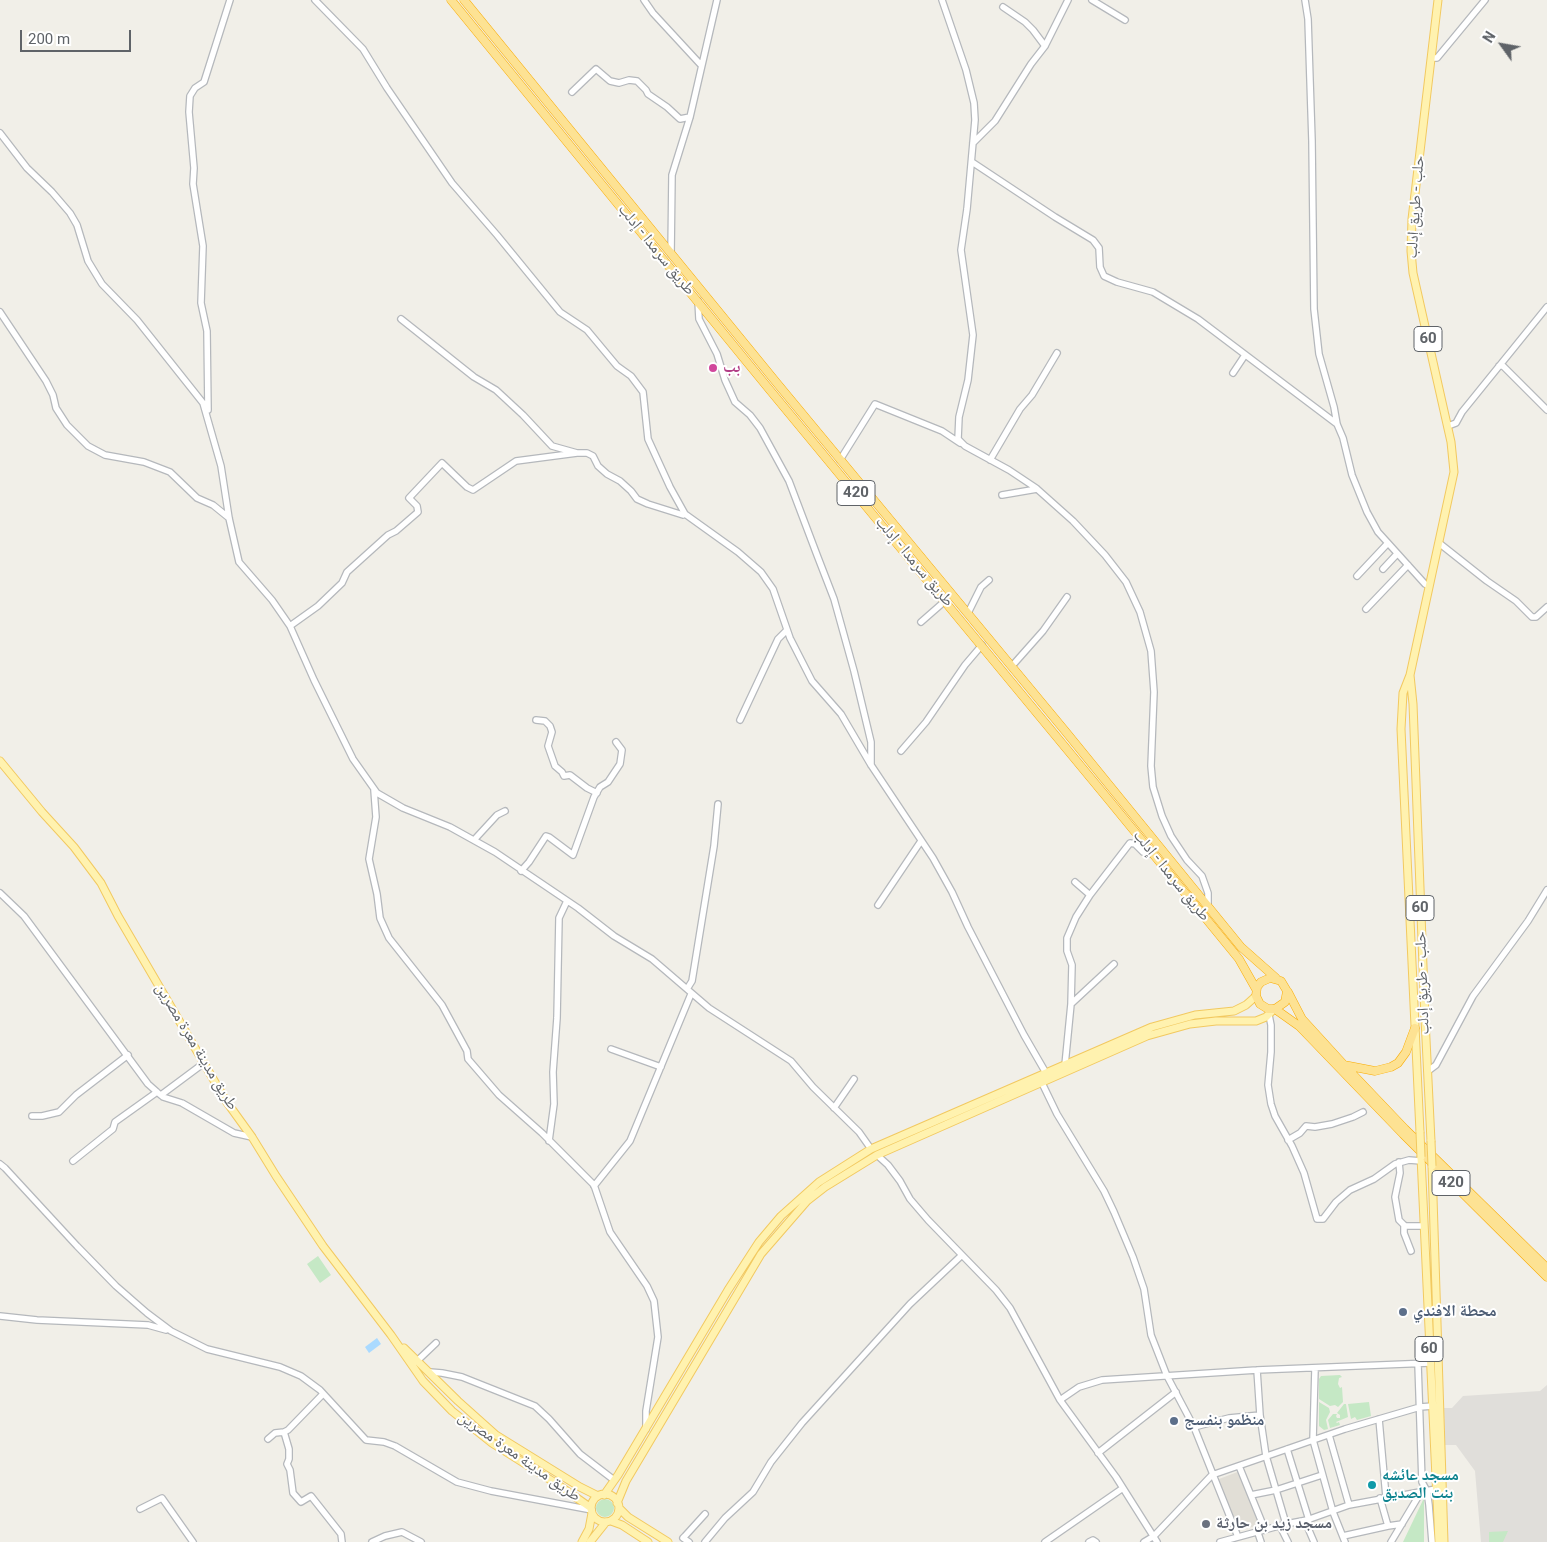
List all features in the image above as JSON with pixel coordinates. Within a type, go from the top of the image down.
[{"type":"highway","name":"طريق سرمدا - إدلب","points":[[452,0],[632,214],[671,254],[1249,956],[1276,978]]},
{"type":"highway","name":"طريق سرمدا - إدلب","points":[[464,0],[557,112],[698,301],[769,389],[982,645],[1238,959],[1256,993]]},
{"type":"highway","points":[[769,389],[776,382]]},
{"type":"highway","points":[[1276,978],[1283,983],[1287,991],[1285,1002],[1273,1011],[1262,1006],[1256,993],[1264,980],[1276,978]]},
{"type":"highway","name":"420","points":[[1287,991],[1302,1019],[1344,1065],[1405,1129],[1547,1268]]},
{"type":"highway","name":"420","points":[[1273,1011],[1299,1026],[1481,1213],[1547,1277]]},
{"type":"highway","points":[[1344,1065],[1375,1071],[1391,1067],[1398,1063],[1406,1052],[1415,1028]]},
{"type":"main road","name":"حلب - طريق إدلب","points":[[1421,1159],[1402,729],[1403,693],[1410,675],[1454,472],[1448,426],[1413,273],[1411,251],[1412,219],[1438,0]]},
{"type":"main road","name":"حلب - طريق إدلب","points":[[1410,675],[1413,704],[1436,1269]]},
{"type":"main road","name":"طريق مدينة معرة مصرين","points":[[0,761],[74,847],[101,883],[226,1101],[252,1137],[323,1246],[391,1335],[423,1381],[452,1411],[492,1443],[557,1484],[592,1510]]},
{"type":"main road","points":[[590,1542],[608,1521],[616,1516],[626,1481],[760,1254],[807,1201],[824,1187],[877,1155],[1042,1083],[1168,1021],[1195,1015],[1237,1010],[1246,1005],[1256,993]]},
{"type":"main road","points":[[582,1542],[589,1529],[593,1502],[601,1496],[614,1480],[646,1430],[728,1290],[759,1242],[781,1216],[820,1182],[870,1149],[1065,1065],[1147,1036],[1183,1026],[1210,1022],[1256,1021],[1273,1011]]},
{"type":"main road","points":[[1415,1028],[1425,1027]]},
{"type":"main road","name":"60","points":[[1421,1159],[1430,1363],[1436,1394],[1432,1406],[1439,1542]]},
{"type":"main road","points":[[1426,1270],[1436,1269]]},
{"type":"main road","name":"60","points":[[1436,1269],[1436,1394],[1444,1542]]},
{"type":"main road","name":"طريق مدينة معرة مصرين","points":[[391,1335],[458,1402],[496,1434],[580,1488],[601,1496]]},
{"type":"main road","points":[[601,1496],[612,1496],[628,1517],[668,1542]]},
{"type":"main road","points":[[592,1510],[597,1520],[622,1525],[648,1542]]},
{"type":"street","points":[[208,415],[206,331],[201,303],[203,246],[193,184],[194,168],[189,104],[190,96],[195,88],[204,82],[230,0]]},
{"type":"street","points":[[315,0],[364,49],[387,88],[452,183],[554,306],[587,330],[617,366],[632,376],[643,392],[648,439],[670,487],[685,514],[738,552],[761,572],[773,589],[787,630],[812,681],[841,714],[871,765],[933,858],[951,889],[1012,1011],[1046,1073]]},
{"type":"street","points":[[644,0],[653,13],[701,66]]},
{"type":"street","points":[[671,254],[672,174],[690,117],[717,0]]},
{"type":"street","points":[[942,0],[966,70],[974,103],[975,120],[972,162],[961,250],[973,335],[968,380],[958,426],[958,437],[962,444]]},
{"type":"street","points":[[973,142],[995,121],[1031,64],[1045,46],[1068,0]]},
{"type":"street","points":[[1092,0],[1125,20]]},
{"type":"street","points":[[1305,0],[1308,19],[1312,141],[1314,310],[1319,354],[1337,424],[1344,438],[1355,483],[1366,512],[1378,532],[1425,584],[1429,586]]},
{"type":"street","points":[[1431,58],[1437,58],[1485,0]]},
{"type":"street","points":[[1003,7],[1034,30],[1045,46]]},
{"type":"street","points":[[572,92],[596,69],[610,81],[619,83],[628,80],[636,81],[648,94],[680,119],[690,117]]},
{"type":"street","points":[[0,133],[27,168],[70,213],[77,225],[88,262],[102,284],[138,320],[203,403],[208,415],[221,466],[229,518],[240,562],[272,600],[290,626],[321,696],[353,759],[374,790],[403,808],[450,827],[495,852],[614,936],[652,959],[709,1008],[791,1061],[859,1132],[870,1149]]},
{"type":"street","points":[[972,162],[1093,240],[1099,248],[1100,268],[1104,276],[1153,292],[1198,320],[1337,424]]},
{"type":"street","points":[[698,301],[699,319],[717,354],[725,380],[735,402],[750,415],[760,428],[789,481],[821,564],[834,600],[856,680],[871,742],[871,765]]},
{"type":"street","points":[[1448,426],[1456,423],[1462,412],[1547,307]]},
{"type":"street","points":[[0,312],[46,381],[53,395],[56,408],[67,425],[88,446],[105,455],[144,462],[170,472],[197,498],[213,506],[229,518]]},
{"type":"street","points":[[400,319],[479,381],[496,390],[552,446],[578,453]]},
{"type":"street","points":[[990,460],[1020,409],[1032,395],[1057,353]]},
{"type":"street","points":[[1233,373],[1245,355]]},
{"type":"street","points":[[1499,366],[1503,366],[1547,410]]},
{"type":"street","points":[[840,460],[874,404],[938,430],[1037,489],[1073,521],[1105,555],[1126,582],[1140,612],[1151,651],[1154,692],[1151,766],[1153,787],[1162,816],[1171,836],[1202,876],[1208,893],[1208,906]]},
{"type":"street","points":[[290,626],[318,606],[342,583],[347,572],[388,535],[396,531],[418,512],[417,506],[409,498],[442,463],[472,490],[516,461],[586,453],[593,456],[598,466],[607,474],[620,481],[637,499],[683,515],[685,514]]},
{"type":"street","points":[[1002,495],[1037,489]]},
{"type":"street","points":[[1357,576],[1388,543]]},
{"type":"street","points":[[1439,543],[1516,601],[1532,617],[1536,617],[1547,607]]},
{"type":"street","points":[[1383,568],[1397,554]]},
{"type":"street","points":[[1366,609],[1408,565]]},
{"type":"street","points":[[968,613],[976,595],[989,580]]},
{"type":"street","points":[[1012,666],[1043,631],[1067,597]]},
{"type":"street","points":[[921,622],[945,601]]},
{"type":"street","points":[[740,720],[778,639],[787,630]]},
{"type":"street","points":[[901,750],[926,722],[965,665],[982,645]]},
{"type":"street","points":[[536,720],[545,721],[550,726],[552,732],[548,746],[555,766],[564,776],[570,775],[597,793]]},
{"type":"street","points":[[521,871],[530,862],[546,836],[573,855],[594,797],[600,787],[608,782],[620,764],[622,750],[616,742]]},
{"type":"street","points":[[374,790],[376,817],[369,859],[380,918],[389,938],[442,1005],[467,1051],[468,1059],[499,1095],[526,1118],[594,1186],[610,1232],[647,1286],[654,1301],[658,1337],[646,1411],[646,1430]]},
{"type":"street","points":[[594,1186],[630,1141],[661,1067],[689,991],[714,846],[718,804]]},
{"type":"street","points":[[474,840],[498,815],[505,811]]},
{"type":"street","points":[[878,905],[921,841]]},
{"type":"street","points":[[1065,1065],[1072,1004],[1072,964],[1067,951],[1067,938],[1076,917],[1090,895],[1130,843],[1135,844],[1142,851],[1154,855]]},
{"type":"street","points":[[1075,882],[1090,895]]},
{"type":"street","points":[[1428,1071],[1436,1066],[1473,996],[1523,928],[1547,890]]},
{"type":"street","points":[[0,893],[24,916],[148,1084],[159,1094],[182,1103],[234,1132],[252,1137]]},
{"type":"street","points":[[549,1141],[554,1104],[553,1072],[557,1018],[559,918],[567,901]]},
{"type":"street","points":[[1072,1004],[1114,964]]},
{"type":"street","points":[[1273,1011],[1271,1025],[1272,1052],[1268,1079],[1269,1097],[1275,1116],[1304,1173],[1315,1217],[1319,1220],[1323,1219],[1345,1194],[1399,1162],[1421,1159]]},
{"type":"street","points":[[611,1049],[661,1067]]},
{"type":"street","points":[[32,1116],[38,1117],[59,1112],[76,1094],[128,1055]]},
{"type":"street","points":[[73,1161],[114,1129],[115,1122],[204,1063]]},
{"type":"street","points":[[834,1108],[854,1079]]},
{"type":"street","points":[[1042,1083],[1057,1114],[1104,1191],[1133,1257],[1144,1290],[1151,1335],[1167,1376],[1194,1427],[1234,1539]]},
{"type":"street","points":[[1288,1140],[1300,1133],[1306,1126],[1315,1127],[1332,1124],[1363,1112]]},
{"type":"street","points":[[877,1155],[888,1165],[916,1206],[996,1290],[1010,1308],[1060,1400],[1124,1488],[1156,1539]]},
{"type":"street","points":[[1399,1162],[1400,1172],[1395,1197],[1399,1220],[1404,1225],[1424,1226]]},
{"type":"street","points":[[0,1164],[116,1286],[147,1314],[170,1331],[207,1349],[280,1367],[301,1376],[324,1394],[366,1440],[384,1442],[395,1446],[457,1482],[491,1492],[592,1510]]},
{"type":"street","points":[[1404,1225],[1403,1232],[1411,1251]]},
{"type":"street","points":[[705,1542],[725,1518],[752,1492],[802,1423],[910,1304],[962,1255]]},
{"type":"street","points":[[0,1316],[37,1320],[148,1325],[170,1331]]},
{"type":"street","points":[[417,1361],[436,1343]]},
{"type":"street","points":[[1060,1400],[1073,1389],[1096,1381],[1257,1370],[1430,1363]]},
{"type":"street","points":[[1418,1364],[1422,1482],[1432,1542]]},
{"type":"street","points":[[1315,1369],[1313,1440],[1332,1512],[1344,1539],[1388,1526],[1402,1524]]},
{"type":"street","points":[[1257,1370],[1260,1415],[1266,1456],[1288,1542]]},
{"type":"street","points":[[430,1372],[462,1377],[535,1406],[580,1454],[614,1480]]},
{"type":"street","points":[[1098,1453],[1176,1392]]},
{"type":"street","points":[[268,1439],[275,1433],[284,1432],[324,1394]]},
{"type":"street","points":[[1144,1542],[1156,1539],[1212,1475],[1379,1419],[1432,1406]]},
{"type":"street","points":[[1194,1427],[1229,1418],[1260,1415]]},
{"type":"street","points":[[1379,1419],[1383,1498],[1388,1526]]},
{"type":"street","points":[[284,1432],[289,1449],[289,1459],[286,1464],[290,1470],[293,1493],[301,1502],[311,1496],[341,1534],[342,1542]]},
{"type":"street","points":[[1329,1435],[1349,1505]]},
{"type":"street","points":[[1287,1449],[1314,1542]]},
{"type":"street","points":[[1239,1466],[1265,1530]]},
{"type":"street","points":[[1251,1495],[1276,1490],[1322,1475]]},
{"type":"street","points":[[1045,1542],[1124,1488]]},
{"type":"street","points":[[1220,1542],[1307,1520],[1349,1505],[1436,1489]]},
{"type":"street","points":[[1391,1542],[1424,1491]]},
{"type":"street","points":[[140,1509],[162,1498],[193,1542]]},
{"type":"street","points":[[688,1542],[684,1538],[685,1536],[705,1514]]},
{"type":"street","points":[[372,1542],[402,1532],[421,1542]]},
{"type":"street","points":[[1258,1533],[1261,1542]]},
{"type":"street","points":[[1089,1542],[1093,1540],[1096,1542]]},
{"type":"shaded area","points":[[1547,1385],[1547,1542],[1481,1542],[1475,1471],[1456,1445],[1445,1445],[1444,1408],[1452,1408],[1463,1396],[1540,1391]]},
{"type":"shaded area","points":[[1240,1471],[1259,1525],[1237,1531],[1219,1479]]},
{"type":"green space","points":[[318,1256],[331,1275],[320,1283],[307,1264]]},
{"type":"green space","points":[[1340,1375],[1342,1377],[1339,1378],[1338,1384],[1340,1388],[1342,1387],[1343,1402],[1338,1407],[1335,1405],[1330,1406],[1319,1399],[1319,1379],[1321,1376]]},
{"type":"green space","points":[[1319,1402],[1329,1408],[1330,1412],[1326,1420],[1328,1429],[1324,1430],[1319,1426]]},
{"type":"green space","points":[[1369,1402],[1371,1416],[1357,1420],[1355,1417],[1351,1419],[1348,1404]]},
{"type":"green space","points":[[1346,1404],[1348,1417],[1336,1422],[1339,1422],[1340,1425],[1330,1428],[1328,1420],[1333,1414],[1337,1414],[1337,1418],[1340,1418],[1340,1415],[1337,1413]]},
{"type":"green space","points":[[1424,1498],[1424,1542],[1403,1542]]},
{"type":"green space","points":[[601,1499],[609,1499],[614,1504],[612,1515],[601,1517],[596,1512],[596,1504]]},
{"type":"green space","points":[[1508,1531],[1503,1542],[1489,1542],[1489,1532]]},
{"type":"water","points":[[377,1338],[381,1344],[369,1353],[365,1347]]},
{"type":"place","name":"بب","points":[[713,368]]},
{"type":"place","name":"محطة الافندي","points":[[1403,1312]]},
{"type":"place","name":"منظمو بنفسج","points":[[1174,1421]]},
{"type":"place","name":"مسجد عائشه بنت الصديق","points":[[1372,1485]]},
{"type":"place","name":"مسجد زيد بن حارثة","points":[[1206,1524]]}]
